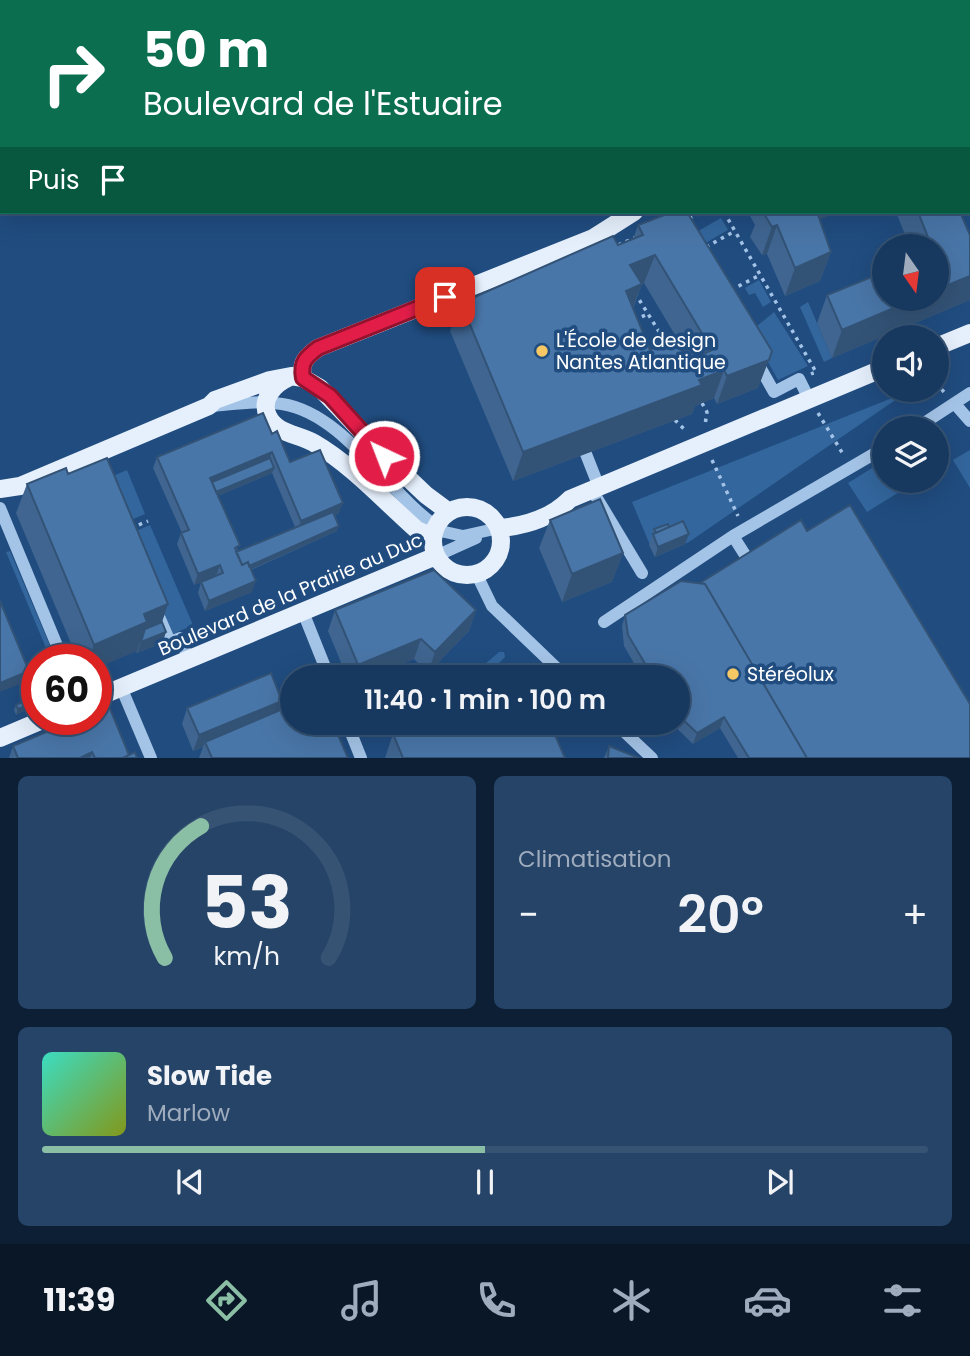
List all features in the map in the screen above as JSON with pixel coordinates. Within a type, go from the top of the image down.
[{"type":"main road","points":[[434,532],[417,530],[325,450],[275,426],[267,414],[267,402],[274,387],[297,377],[304,359],[318,348],[508,279],[593,238],[632,214]]},
{"type":"main road","points":[[949,341],[970,332]]},
{"type":"main road","name":"Boulevard de la Prairie au Duc","points":[[499,528],[522,526],[596,488],[872,373]]},
{"type":"main road","points":[[0,489],[20,486],[250,386],[297,377],[330,396],[384,456],[426,495],[449,512]]},
{"type":"main road","points":[[468,507],[478,509],[487,513],[499,528],[502,538],[498,557],[493,565],[477,575],[458,575],[449,571],[436,556],[434,532],[449,512],[468,507]]},
{"type":"main road","name":"Boulevard de la Prairie au Duc","points":[[112,691],[436,556]]},
{"type":"main road","points":[[0,738],[21,729]]},
{"type":"street","points":[[750,349],[774,392],[799,379],[809,399]]},
{"type":"street","points":[[936,416],[970,393]]},
{"type":"street","points":[[209,406],[267,402],[294,407],[321,420],[434,532]]},
{"type":"street","points":[[956,404],[970,421]]},
{"type":"street","points":[[586,454],[596,488],[642,573]]},
{"type":"street","points":[[604,622],[733,536],[872,455]]},
{"type":"street","points":[[0,508],[56,644]]},
{"type":"street","name":"Boulevard de la Prairie au Duc","points":[[434,532],[463,536],[499,528]]},
{"type":"street","name":"Boulevard de la Prairie au Duc","points":[[436,556],[499,528]]},
{"type":"street","points":[[733,536],[747,558]]},
{"type":"street","points":[[477,575],[492,606],[554,665]]},
{"type":"street","points":[[154,606],[170,642],[180,638],[188,660]]},
{"type":"street","points":[[303,612],[324,665]]},
{"type":"street","points":[[121,687],[151,758]]},
{"type":"street","points":[[352,735],[361,758]]},
{"type":"street","points":[[628,735],[652,758]]},
{"type":"path","points":[[683,220],[698,214]]},
{"type":"path","points":[[725,214],[816,372],[799,379]]},
{"type":"path","points":[[704,247],[735,232]]},
{"type":"path","points":[[729,291],[760,275]]},
{"type":"path","points":[[632,288],[672,352]]},
{"type":"path","points":[[629,323],[648,314]]},
{"type":"path","points":[[637,342],[642,351],[677,338]]},
{"type":"path","points":[[809,399],[851,468]]},
{"type":"path","points":[[701,444],[717,468],[746,529]]},
{"type":"path","points":[[123,532],[148,521]]},
{"type":"shaded area","points":[[721,218],[728,230],[700,246],[693,234]]},
{"type":"shaded area","points":[[759,280],[771,302],[763,307],[755,293],[749,295],[745,288]]},
{"type":"shaded area","points":[[808,302],[832,358],[824,362],[800,307]]},
{"type":"shaded area","points":[[774,312],[808,366],[778,380],[756,340],[761,332],[757,326]]},
{"type":"shaded area","points":[[882,402],[892,402],[689,542],[655,557],[632,502]]},
{"type":"shaded area","points":[[970,450],[970,488],[953,460]]},
{"type":"shaded area","points":[[872,468],[872,493],[898,493],[867,512],[848,483]]},
{"type":"shaded area","points":[[127,470],[145,514],[124,523],[106,479]]},
{"type":"shaded area","points":[[150,525],[193,625],[171,635],[154,594],[136,531]]},
{"type":"shaded area","points":[[10,551],[49,644],[44,644],[6,552]]},
{"type":"shaded area","points":[[499,652],[504,652],[505,657],[497,665],[476,665],[485,664]]},
{"type":"building","name":"L'École de design Nantes Atlantique","points":[[667,214],[688,214],[772,351],[769,360],[727,376],[724,370],[699,380],[702,385],[523,452],[461,303],[613,236],[618,245],[643,235],[638,225]],"holes":[[[655,255],[712,350],[688,361],[675,339],[650,350],[626,291],[642,284],[630,265]]]},
{"type":"building","points":[[764,214],[818,214],[831,252],[795,268],[777,225],[772,227]]},
{"type":"building","points":[[919,214],[961,214],[970,235],[970,276],[949,285],[949,234],[927,234]]},
{"type":"building","points":[[872,277],[872,312],[884,312],[842,330],[827,295]]},
{"type":"building","points":[[263,413],[272,434],[277,431],[290,462],[320,450],[343,503],[301,521],[272,452],[210,478],[240,545],[235,548],[242,565],[248,562],[256,581],[209,601],[201,582],[223,573],[220,565],[198,574],[181,533],[189,530],[157,457]]},
{"type":"building","points":[[107,458],[168,604],[144,614],[147,622],[96,644],[94,644],[27,484],[66,468],[68,474]]},
{"type":"building","points":[[270,458],[274,468],[216,492],[212,482]]},
{"type":"building","points":[[600,499],[623,553],[572,574],[550,520]]},
{"type":"building","points":[[850,505],[970,704],[970,758],[807,758],[705,584],[700,583],[801,520],[807,531]]},
{"type":"building","points":[[333,512],[339,526],[249,566],[248,562],[242,565],[236,552]]},
{"type":"building","points":[[683,521],[689,534],[658,547],[653,534]]},
{"type":"building","points":[[668,524],[669,527],[656,533],[654,529]]},
{"type":"building","points":[[434,570],[476,610],[435,652],[421,639],[358,665],[335,610]]},
{"type":"building","points":[[681,581],[705,584],[807,758],[749,758],[724,717],[697,733],[690,726],[690,665],[646,665],[628,635],[625,615]]},
{"type":"building","points":[[0,601],[21,652],[21,674],[0,683]]},
{"type":"building","points":[[162,622],[166,632],[141,642],[145,629]]},
{"type":"building","points":[[271,673],[280,696],[280,702],[199,735],[187,708]]},
{"type":"building","points":[[280,710],[280,735],[338,735],[348,758],[212,758],[205,742]]},
{"type":"building","points":[[112,713],[129,755],[123,758],[95,758],[92,752],[80,758],[18,758],[13,746],[39,735],[112,735]]},
{"type":"building","points":[[393,735],[555,735],[565,758],[403,758]]},
{"type":"building","points":[[609,746],[639,758],[608,758]]},
{"type":"building","points":[[135,752],[137,758],[123,758]]},
{"type":"place","name":"L'École de design Nantes Atlantique","points":[[542,351]]},
{"type":"place","name":"Stéréolux","points":[[733,674]]},
{"type":"route","points":[[384,456],[330,396],[303,378],[301,368],[304,359],[318,348],[445,297]]}]
